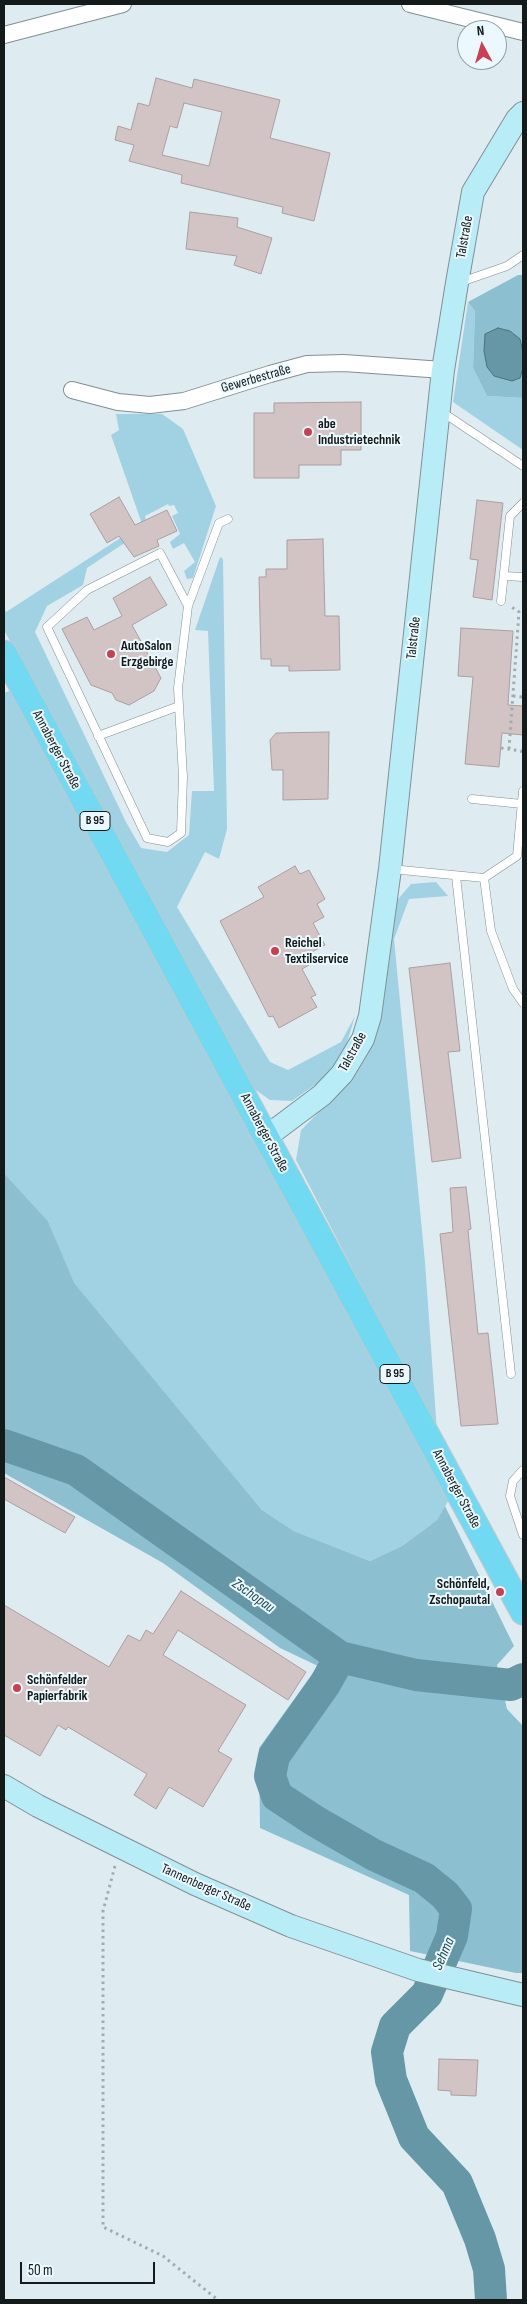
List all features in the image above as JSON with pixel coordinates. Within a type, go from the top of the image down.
[{"type":"main road","name":"Talstraße","points":[[266,1137],[322,1095],[342,1074],[363,1039],[370,1016],[390,869],[442,370],[473,192],[517,119],[523,113]]},
{"type":"main road","name":"Annaberger Straße","points":[[4,653],[518,1598]]},
{"type":"main road","name":"Tannenberger Straße","points":[[4,1786],[38,1806],[120,1848],[194,1884],[291,1926],[418,1970],[523,1995]]},
{"type":"street","points":[[4,35],[123,4]]},
{"type":"street","points":[[410,4],[523,32]]},
{"type":"street","name":"Gewerbestraße","points":[[72,390],[118,402],[150,405],[184,401],[308,364],[344,362],[442,370]]},
{"type":"lane","points":[[457,283],[507,266],[523,255]]},
{"type":"lane","points":[[438,410],[523,466]]},
{"type":"lane","points":[[501,601],[510,516],[523,503]]},
{"type":"lane","points":[[188,606],[160,553],[87,590],[47,627],[146,838],[168,842],[181,833],[183,777],[178,688],[188,606],[218,522],[228,519]]},
{"type":"lane","points":[[504,576],[523,577]]},
{"type":"lane","points":[[98,736],[179,706]]},
{"type":"lane","points":[[390,869],[484,878],[517,856],[523,791]]},
{"type":"lane","points":[[472,799],[522,804]]},
{"type":"lane","points":[[456,876],[511,1374]]},
{"type":"lane","points":[[484,878],[491,931],[513,989],[523,1003]]},
{"type":"lane","points":[[523,1470],[513,1481],[510,1496],[523,1535]]},
{"type":"path","points":[[501,601],[520,612],[509,749]]},
{"type":"path","points":[[513,696],[523,697]]},
{"type":"path","points":[[501,748],[521,751],[523,754]]},
{"type":"path","points":[[120,1848],[103,1911],[103,2227],[163,2256],[218,2300]]},
{"type":"shaded area","points":[[518,275],[523,275],[523,398],[487,396],[473,368],[475,311],[468,302]]},
{"type":"shaded area","points":[[468,302],[475,311],[473,368],[487,396],[523,398],[523,450],[453,402]]},
{"type":"shaded area","points":[[498,328],[510,331],[520,339],[523,352],[523,368],[520,378],[512,381],[494,376],[487,367],[484,351],[485,334]]},
{"type":"shaded area","points":[[116,414],[162,414],[183,429],[216,506],[193,578],[187,579],[184,571],[195,562],[184,543],[173,549],[170,542],[180,534],[172,516],[178,513],[174,505],[169,506],[168,504],[145,516],[147,528],[87,568],[83,585],[47,606],[35,632],[126,822],[141,848],[167,852],[189,835],[192,791],[214,791],[208,631],[195,630],[220,557],[223,559],[227,829],[219,859],[205,852],[177,907],[270,1062],[288,1070],[341,1042],[355,1016],[346,1046],[329,1075],[292,1101],[270,1100],[253,1088],[4,630],[4,608],[6,612],[142,524],[111,435],[119,430]]},
{"type":"shaded area","points":[[12,690],[450,1498],[437,1520],[402,1546],[370,1561],[294,1531],[262,1510],[73,1283],[48,1221],[4,1173],[4,693]]},
{"type":"shaded area","points":[[436,882],[448,896],[409,899],[394,939],[425,1262],[437,1432],[296,1160],[301,1130],[339,1092],[362,1064],[382,1011],[393,905],[411,884]]},
{"type":"shaded area","points":[[4,1173],[48,1221],[74,1283],[262,1510],[294,1531],[370,1561],[402,1546],[437,1520],[445,1506],[514,1646],[497,1665],[507,1709],[523,1726],[523,1973],[410,1951],[409,1895],[260,1828],[259,1748],[318,1666],[280,1648],[163,1563],[4,1473]]},
{"type":"building","points":[[156,78],[192,88],[194,79],[280,100],[270,138],[330,153],[314,221],[282,213],[283,207],[181,183],[182,175],[129,161],[134,145],[115,140],[118,126],[131,130],[138,103],[149,106]],"holes":[[[184,103],[222,112],[209,166],[162,155],[170,126],[177,128]]]},
{"type":"building","points":[[190,212],[238,218],[237,227],[272,238],[261,274],[234,265],[237,256],[186,249]]},
{"type":"building","name":"abe Industrietechnik","points":[[361,402],[361,450],[341,450],[341,465],[299,465],[299,478],[254,478],[254,413],[274,413],[274,403]]},
{"type":"building","points":[[119,497],[135,525],[167,510],[177,531],[157,540],[159,546],[134,557],[119,536],[107,543],[90,514]]},
{"type":"building","points":[[477,500],[503,503],[492,600],[473,597],[478,560],[470,559]]},
{"type":"building","points":[[323,539],[325,616],[339,616],[340,670],[289,671],[289,666],[271,666],[271,659],[261,659],[259,577],[266,577],[266,569],[287,569],[287,540]]},
{"type":"building","name":"AutoSalon Erzgebirge","points":[[150,577],[167,605],[132,625],[161,678],[154,691],[129,705],[116,700],[112,693],[91,685],[62,629],[87,617],[94,630],[122,616],[113,598]]},
{"type":"building","points":[[461,628],[513,631],[508,705],[523,706],[523,735],[502,733],[499,767],[465,764],[473,677],[458,676]]},
{"type":"building","points":[[329,732],[328,799],[283,800],[283,770],[272,770],[270,740],[276,733]]},
{"type":"building","name":"Reichel Textilservice","points":[[295,866],[300,874],[309,870],[325,899],[317,904],[324,917],[313,923],[325,945],[304,956],[309,965],[302,969],[316,995],[311,997],[317,1007],[279,1028],[273,1016],[269,1017],[220,921],[264,897],[258,887]]},
{"type":"building","points":[[450,963],[460,1051],[448,1052],[461,1158],[432,1162],[409,968]]},
{"type":"building","points":[[466,1187],[471,1229],[468,1230],[478,1334],[488,1333],[498,1424],[461,1426],[440,1234],[453,1232],[450,1188]]},
{"type":"building","points":[[4,1477],[75,1517],[65,1533],[4,1499]]},
{"type":"building","points":[[181,1591],[306,1672],[288,1700],[178,1630],[163,1655],[246,1705],[218,1751],[232,1759],[203,1807],[169,1787],[156,1809],[134,1795],[147,1774],[68,1727],[66,1730],[58,1725],[40,1756],[4,1735],[4,1605],[109,1667],[128,1635],[140,1641],[146,1630],[153,1634]]},
{"type":"building","points":[[439,2059],[478,2060],[476,2096],[451,2095],[451,2091],[438,2090]]},
{"type":"waterway","name":"Zschopau","points":[[4,1445],[76,1470],[340,1657],[416,1675],[511,1685],[523,1679]]},
{"type":"waterway","name":"Sehma","points":[[340,1657],[325,1684],[274,1756],[270,1776],[277,1796],[315,1821],[374,1855],[424,1878],[445,1895],[456,1909],[452,1936],[427,1994],[395,2026],[387,2052],[391,2080],[414,2137],[457,2183],[480,2239],[489,2269],[491,2300]]},
{"type":"place","name":"abe Industrietechnik","points":[[308,432]]},
{"type":"place","name":"AutoSalon Erzgebirge","points":[[111,654]]},
{"type":"place","name":"Reichel Textilservice","points":[[275,951]]},
{"type":"place","name":"Schönfeld, Zschopautal","points":[[500,1592]]},
{"type":"place","name":"Schönfelder Papierfabrik","points":[[17,1688]]}]
